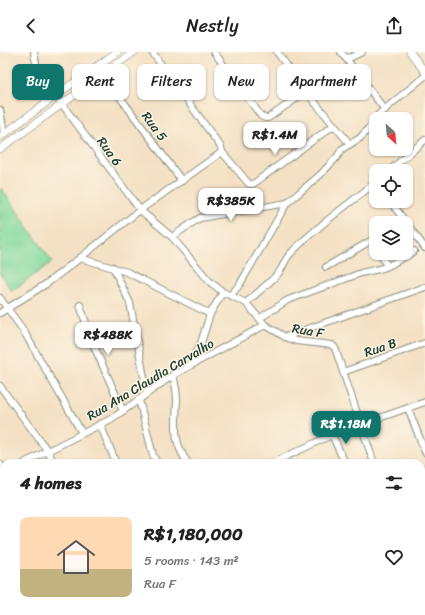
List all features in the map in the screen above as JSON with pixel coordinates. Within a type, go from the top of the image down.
[{"type":"street","name":"Rua 6","points":[[34,52],[37,64]]},
{"type":"street","points":[[100,64],[117,52]]},
{"type":"street","points":[[117,64],[134,52]]},
{"type":"street","points":[[152,52],[222,149],[222,152],[249,184],[252,184],[334,125]]},
{"type":"street","points":[[214,52],[261,116],[268,118],[294,100]]},
{"type":"street","points":[[277,52],[286,64]]},
{"type":"street","points":[[343,55],[349,58],[362,52]]},
{"type":"street","points":[[410,52],[425,72]]},
{"type":"street","points":[[343,55],[385,110]]},
{"type":"street","points":[[382,112],[425,76]]},
{"type":"street","points":[[0,149],[72,97]]},
{"type":"street","points":[[2,136],[50,100]]},
{"type":"street","name":"Rua 6","points":[[58,100],[140,210],[172,237]]},
{"type":"street","name":"Rua 5","points":[[122,100],[182,181]]},
{"type":"street","points":[[313,100],[350,144]]},
{"type":"street","points":[[0,110],[2,136]]},
{"type":"street","points":[[231,295],[240,284],[287,203],[320,175],[337,157],[342,149],[360,138],[369,127]]},
{"type":"street","points":[[397,164],[425,140]]},
{"type":"street","points":[[0,313],[46,284],[140,210],[222,152]]},
{"type":"street","points":[[246,303],[279,272],[285,259],[292,251],[319,227],[369,188]]},
{"type":"street","points":[[172,237],[200,218],[287,203]]},
{"type":"street","points":[[395,208],[425,248]]},
{"type":"street","name":"Rua F","points":[[172,237],[210,282],[223,292],[246,303],[265,325],[285,337],[296,341],[332,345],[336,351],[373,459]]},
{"type":"street","points":[[326,267],[369,242]]},
{"type":"street","points":[[260,318],[288,300],[361,273],[387,266],[414,251]]},
{"type":"street","points":[[80,258],[113,267],[140,278],[210,314]]},
{"type":"street","points":[[384,260],[387,266]]},
{"type":"street","points":[[113,267],[130,303],[147,393]]},
{"type":"street","points":[[285,337],[425,287]]},
{"type":"street","points":[[188,367],[201,343],[210,314],[223,292]]},
{"type":"street","points":[[0,298],[23,330],[82,433]]},
{"type":"street","points":[[80,305],[93,344],[123,411]]},
{"type":"street","name":"Rua Ana Claudia Carvalho","points":[[31,459],[123,411],[173,375],[265,325]]},
{"type":"street","name":"Rua B","points":[[343,372],[425,343]]},
{"type":"street","points":[[173,375],[177,400],[176,437],[180,452],[185,459]]},
{"type":"street","points":[[0,386],[47,450],[52,459]]},
{"type":"street","points":[[140,400],[155,459]]},
{"type":"street","points":[[362,424],[425,402]]},
{"type":"street","points":[[408,408],[425,452]]},
{"type":"street","points":[[100,424],[114,459]]},
{"type":"street","points":[[281,459],[332,435],[343,459]]},
{"type":"green space","points":[[2,189],[52,262],[12,291],[0,274],[0,190]]}]
